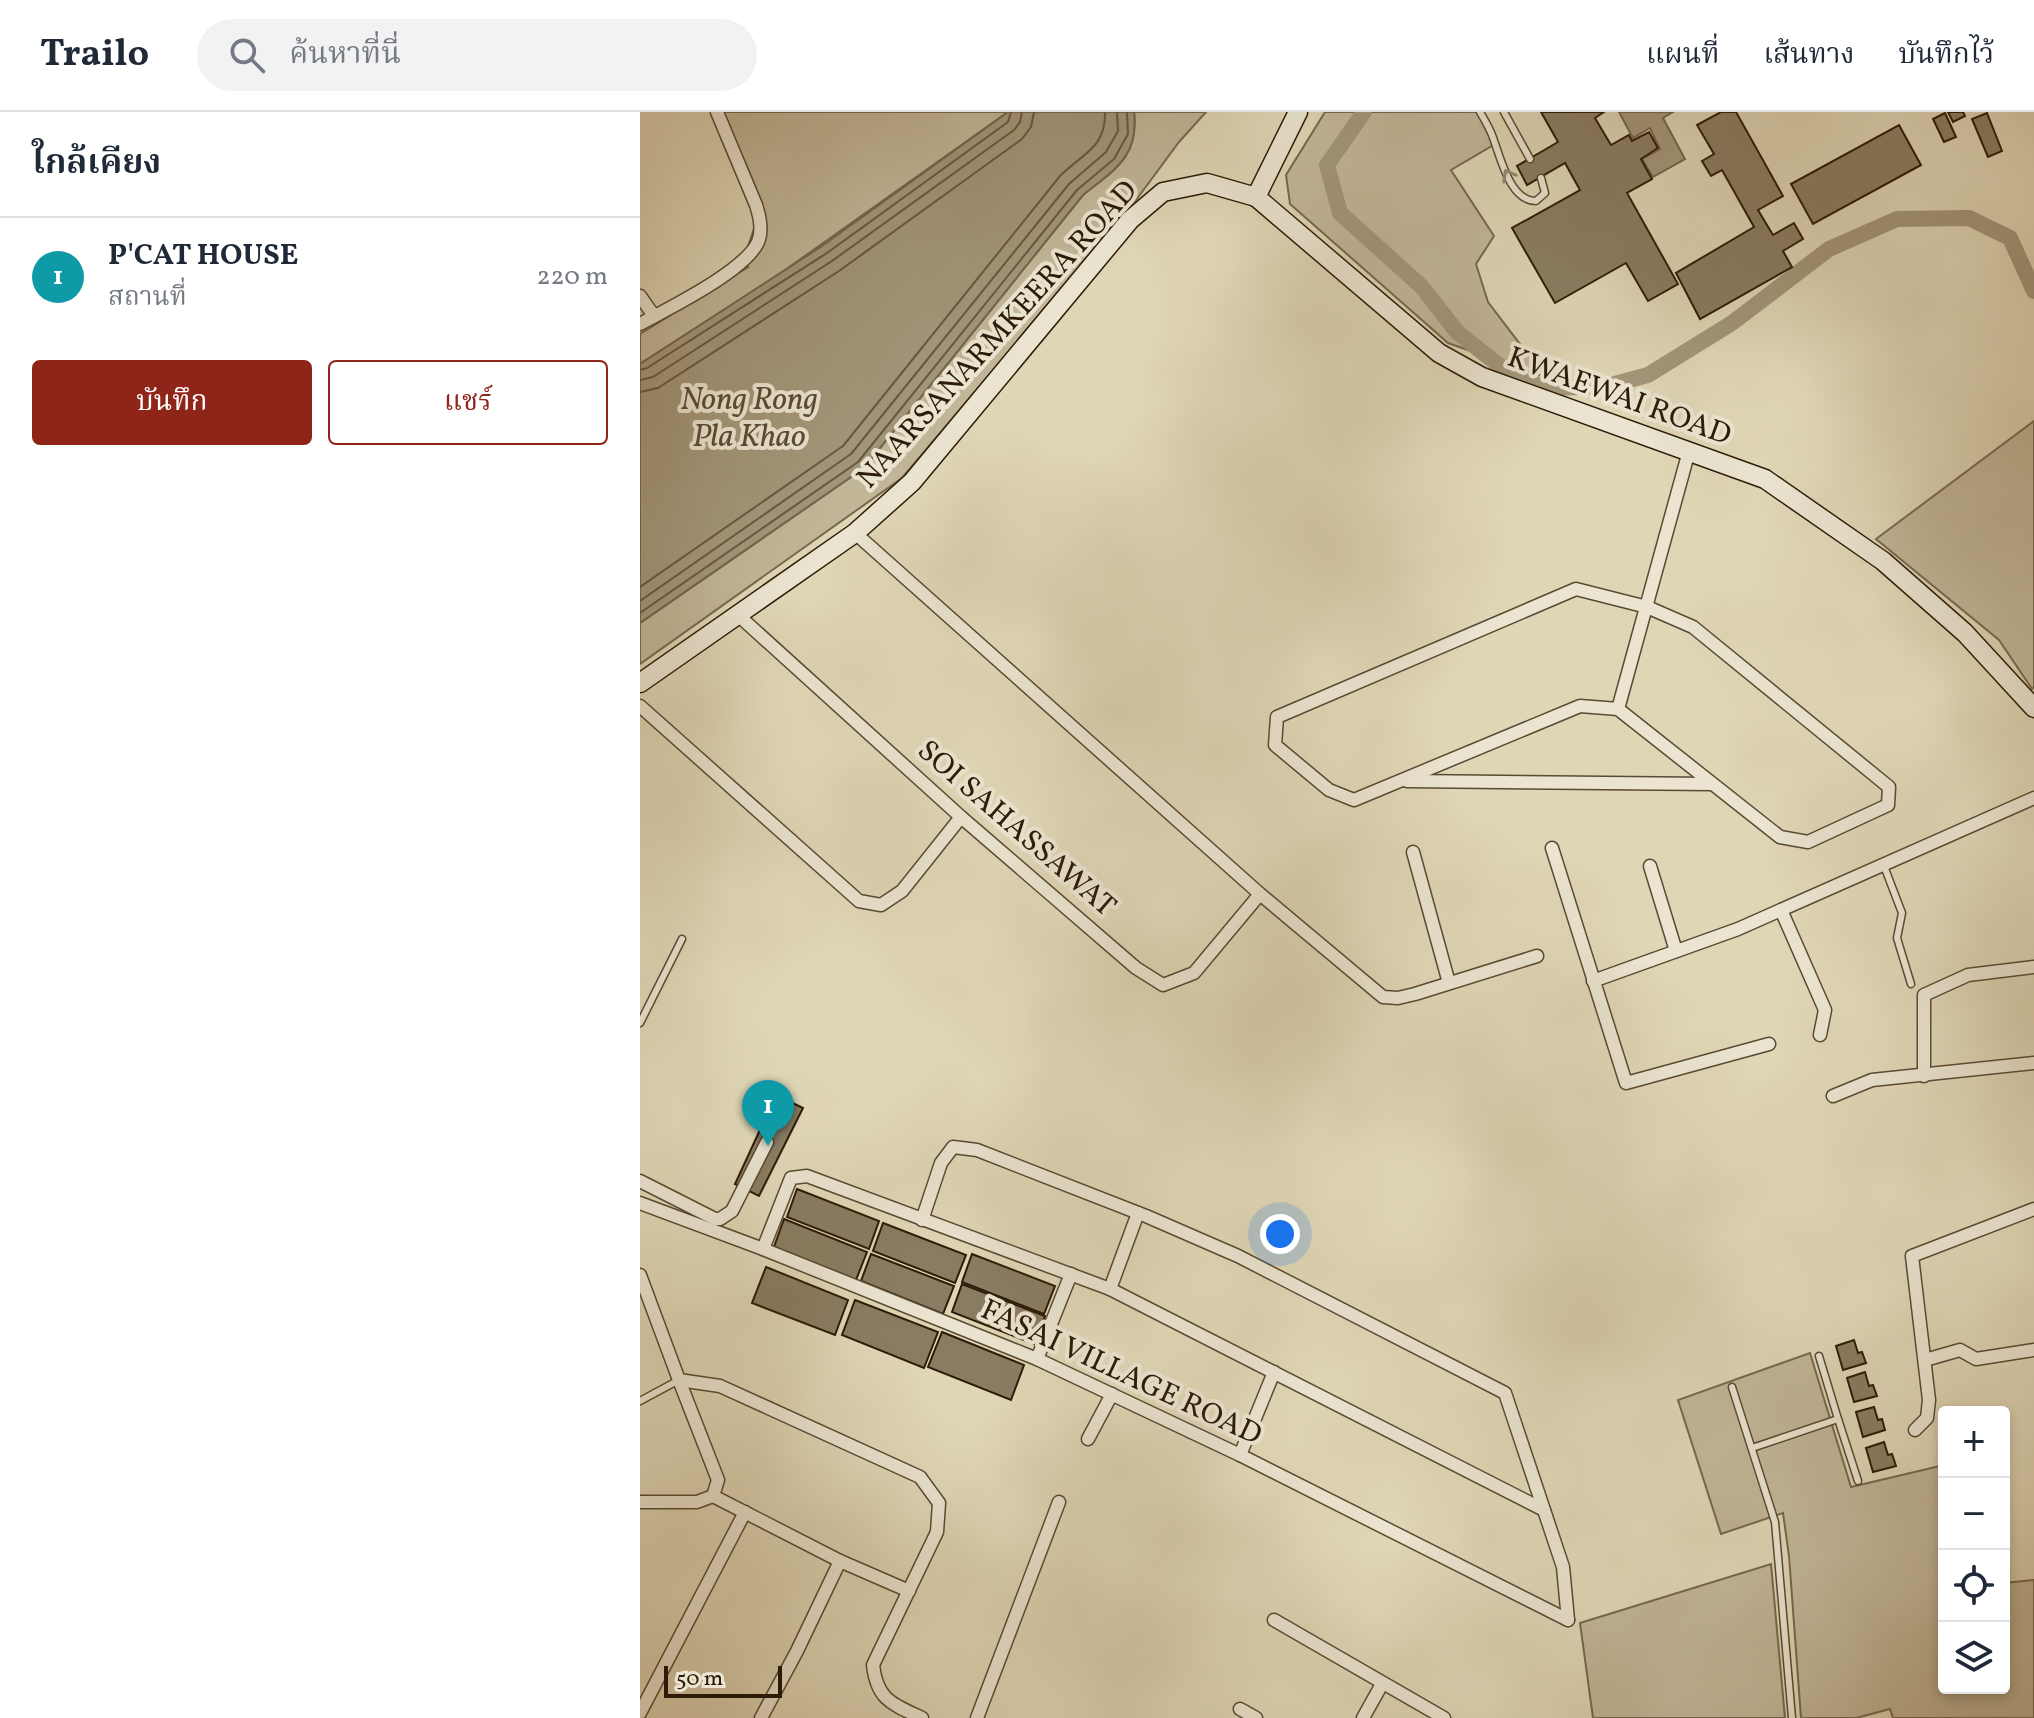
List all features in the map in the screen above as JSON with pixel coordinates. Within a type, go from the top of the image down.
[{"type":"street","points":[[640,324],[742,264],[758,241],[761,221],[756,205],[717,112]]},
{"type":"street","points":[[1256,197],[1298,112]]},
{"type":"street","name":"NAARSANARMKEERA ROAD","points":[[640,683],[855,533],[912,482],[1130,220],[1163,192],[1207,183],[1256,197]]},
{"type":"street","name":"KWAEWAI ROAD","points":[[1256,197],[1439,353],[1482,377],[1765,479],[1883,561],[1965,633],[2034,708]]},
{"type":"street","points":[[640,296],[654,316]]},
{"type":"street","points":[[1618,709],[1689,451]]},
{"type":"street","points":[[855,533],[1260,894],[1383,997],[1398,998],[1537,956]]},
{"type":"street","points":[[1576,589],[1647,607],[1693,627],[1889,787],[1888,805],[1808,842],[1780,837],[1618,709],[1580,706],[1400,781],[1354,800],[1329,790],[1275,745],[1277,717],[1576,589]]},
{"type":"street","name":"SOI SAHASSAWAT","points":[[738,615],[961,817],[1136,968],[1163,985],[1194,973],[1260,894]]},
{"type":"street","points":[[640,706],[859,901],[881,905],[902,891],[961,817]]},
{"type":"street","points":[[1400,781],[1712,784]]},
{"type":"street","points":[[1593,981],[1738,929],[1883,862],[2034,798]]},
{"type":"street","points":[[1552,848],[1626,1083],[1769,1044]]},
{"type":"street","points":[[1413,852],[1449,983]]},
{"type":"street","points":[[1650,866],[1676,951]]},
{"type":"street","points":[[1781,910],[1825,1010],[1820,1035]]},
{"type":"street","points":[[1924,1076],[1924,995],[1968,975],[2034,967]]},
{"type":"street","points":[[1833,1096],[1872,1080],[2034,1063]]},
{"type":"street","points":[[640,1181],[720,1219],[732,1211],[767,1142]]},
{"type":"street","points":[[922,1220],[941,1163],[953,1147],[977,1150],[1238,1256],[1505,1393],[1544,1510]]},
{"type":"street","points":[[763,1249],[791,1178],[807,1176],[1110,1289],[1544,1510]]},
{"type":"street","name":"FASAI VILLAGE ROAD","points":[[640,1203],[1037,1359],[1240,1455],[1568,1620],[1563,1567],[1544,1510]]},
{"type":"street","points":[[1915,1430],[1927,1418],[1929,1400],[1912,1256],[2034,1209]]},
{"type":"street","points":[[1110,1289],[1138,1213]]},
{"type":"street","points":[[1037,1359],[1071,1274]]},
{"type":"street","points":[[640,1275],[718,1480],[713,1496]]},
{"type":"street","points":[[1925,1360],[1960,1350],[1976,1359],[2034,1350]]},
{"type":"street","points":[[1240,1455],[1274,1372]]},
{"type":"street","points":[[679,1380],[720,1386],[920,1477],[939,1503],[937,1532],[873,1665],[875,1684],[892,1704],[922,1718]]},
{"type":"street","points":[[1088,1439],[1112,1394]]},
{"type":"street","points":[[640,1502],[697,1502],[713,1496],[840,1561],[909,1591]]},
{"type":"street","points":[[977,1718],[1059,1502]]},
{"type":"street","points":[[640,1713],[745,1512]]},
{"type":"street","points":[[761,1718],[840,1561]]},
{"type":"street","points":[[1274,1620],[1444,1718]]},
{"type":"street","points":[[1363,1718],[1382,1684]]},
{"type":"street","points":[[1240,1709],[1256,1718]]},
{"type":"lane","points":[[1480,112],[1492,133],[1502,165],[1520,196],[1527,201],[1536,201],[1545,193],[1541,178]]},
{"type":"lane","points":[[1504,112],[1530,159]]},
{"type":"lane","points":[[1883,862],[1902,913],[1897,938],[1911,984]]},
{"type":"lane","points":[[640,1023],[682,939]]},
{"type":"lane","points":[[1819,1356],[1858,1481]]},
{"type":"lane","points":[[640,1401],[679,1380]]},
{"type":"lane","points":[[1732,1387],[1775,1522],[1792,1718]]},
{"type":"lane","points":[[1752,1448],[1838,1419]]},
{"type":"shaded area","points":[[717,112],[1008,112],[771,280],[640,364],[640,334],[748,267],[742,264],[759,214]]},
{"type":"shaded area","points":[[1134,112],[1206,112],[1179,142],[1128,211],[902,478],[640,664],[640,623],[864,468],[1083,195],[1122,161],[1133,140]]},
{"type":"shaded area","points":[[1325,112],[1480,112],[1495,144],[1451,170],[1494,236],[1476,264],[1488,302],[1545,377],[1448,343],[1290,204],[1286,175]]},
{"type":"shaded area","points":[[2034,421],[2032,689],[1999,640],[1876,539]]},
{"type":"shaded area","points":[[1810,1353],[1851,1487],[1938,1466],[1938,1694],[2010,1694],[2010,1582],[2034,1580],[2034,1718],[1893,1718],[1890,1709],[1856,1718],[1801,1718],[1783,1513],[1721,1534],[1678,1400]]},
{"type":"shaded area","points":[[1771,1564],[1785,1718],[1593,1718],[1580,1623]]},
{"type":"water","name":"Nong Rong Pla Khao","points":[[1008,112],[1134,112],[1133,140],[1122,161],[1083,195],[864,468],[640,623],[640,364],[822,246]]},
{"type":"water","points":[[1619,112],[1673,112],[1663,118],[1685,159],[1653,177],[1642,159],[1660,149],[1650,128],[1633,138]]},
{"type":"building","points":[[1541,112],[1604,112],[1595,118],[1611,145],[1629,135],[1632,141],[1649,132],[1658,148],[1641,159],[1652,179],[1627,193],[1678,284],[1648,301],[1626,263],[1555,303],[1512,228],[1580,190],[1565,163],[1527,185],[1517,166],[1558,142]]},
{"type":"building","points":[[1721,112],[1736,112],[1783,196],[1758,210],[1773,235],[1794,223],[1803,239],[1783,251],[1792,267],[1700,319],[1676,273],[1754,227],[1722,170],[1711,176],[1702,161],[1714,154],[1697,125]]},
{"type":"building","points":[[1948,112],[1963,112],[1965,116],[1953,122]]},
{"type":"building","points":[[1945,113],[1956,137],[1944,142],[1933,119]]},
{"type":"building","points":[[1987,113],[2002,151],[1988,157],[1972,119]]},
{"type":"building","points":[[1899,125],[1921,165],[1813,224],[1791,184]]},
{"type":"building","points":[[776,1095],[803,1108],[759,1196],[735,1184]]},
{"type":"building","points":[[797,1189],[879,1221],[869,1249],[787,1217]]},
{"type":"building","points":[[784,1219],[867,1252],[856,1280],[774,1247]]},
{"type":"building","points":[[883,1223],[966,1255],[955,1283],[873,1251]]},
{"type":"building","points":[[871,1254],[954,1286],[943,1314],[861,1281]]},
{"type":"building","points":[[972,1254],[1055,1286],[1044,1314],[962,1282]]},
{"type":"building","points":[[766,1267],[848,1300],[835,1335],[752,1303]]},
{"type":"building","points":[[962,1284],[1045,1316],[1034,1344],[952,1312]]},
{"type":"building","points":[[855,1300],[938,1332],[924,1368],[842,1335]]},
{"type":"building","points":[[942,1332],[1024,1365],[1011,1400],[928,1367]]},
{"type":"building","points":[[1854,1340],[1858,1353],[1862,1352],[1866,1363],[1843,1370],[1836,1346]]},
{"type":"building","points":[[1865,1372],[1869,1386],[1873,1385],[1877,1396],[1854,1402],[1847,1378]]},
{"type":"building","points":[[1874,1407],[1885,1430],[1863,1437],[1856,1412]]},
{"type":"building","points":[[1884,1442],[1896,1466],[1873,1472],[1866,1448]]},
{"type":"waterway","points":[[1364,112],[1327,165],[1340,213],[1422,287],[1457,332],[1516,379],[1552,388],[1607,386],[1648,375],[1732,323],[1829,249],[1897,219],[1969,218],[2010,238],[2034,291]]},
{"type":"place","name":"P'CAT HOUSE","points":[[768,1146]]}]
